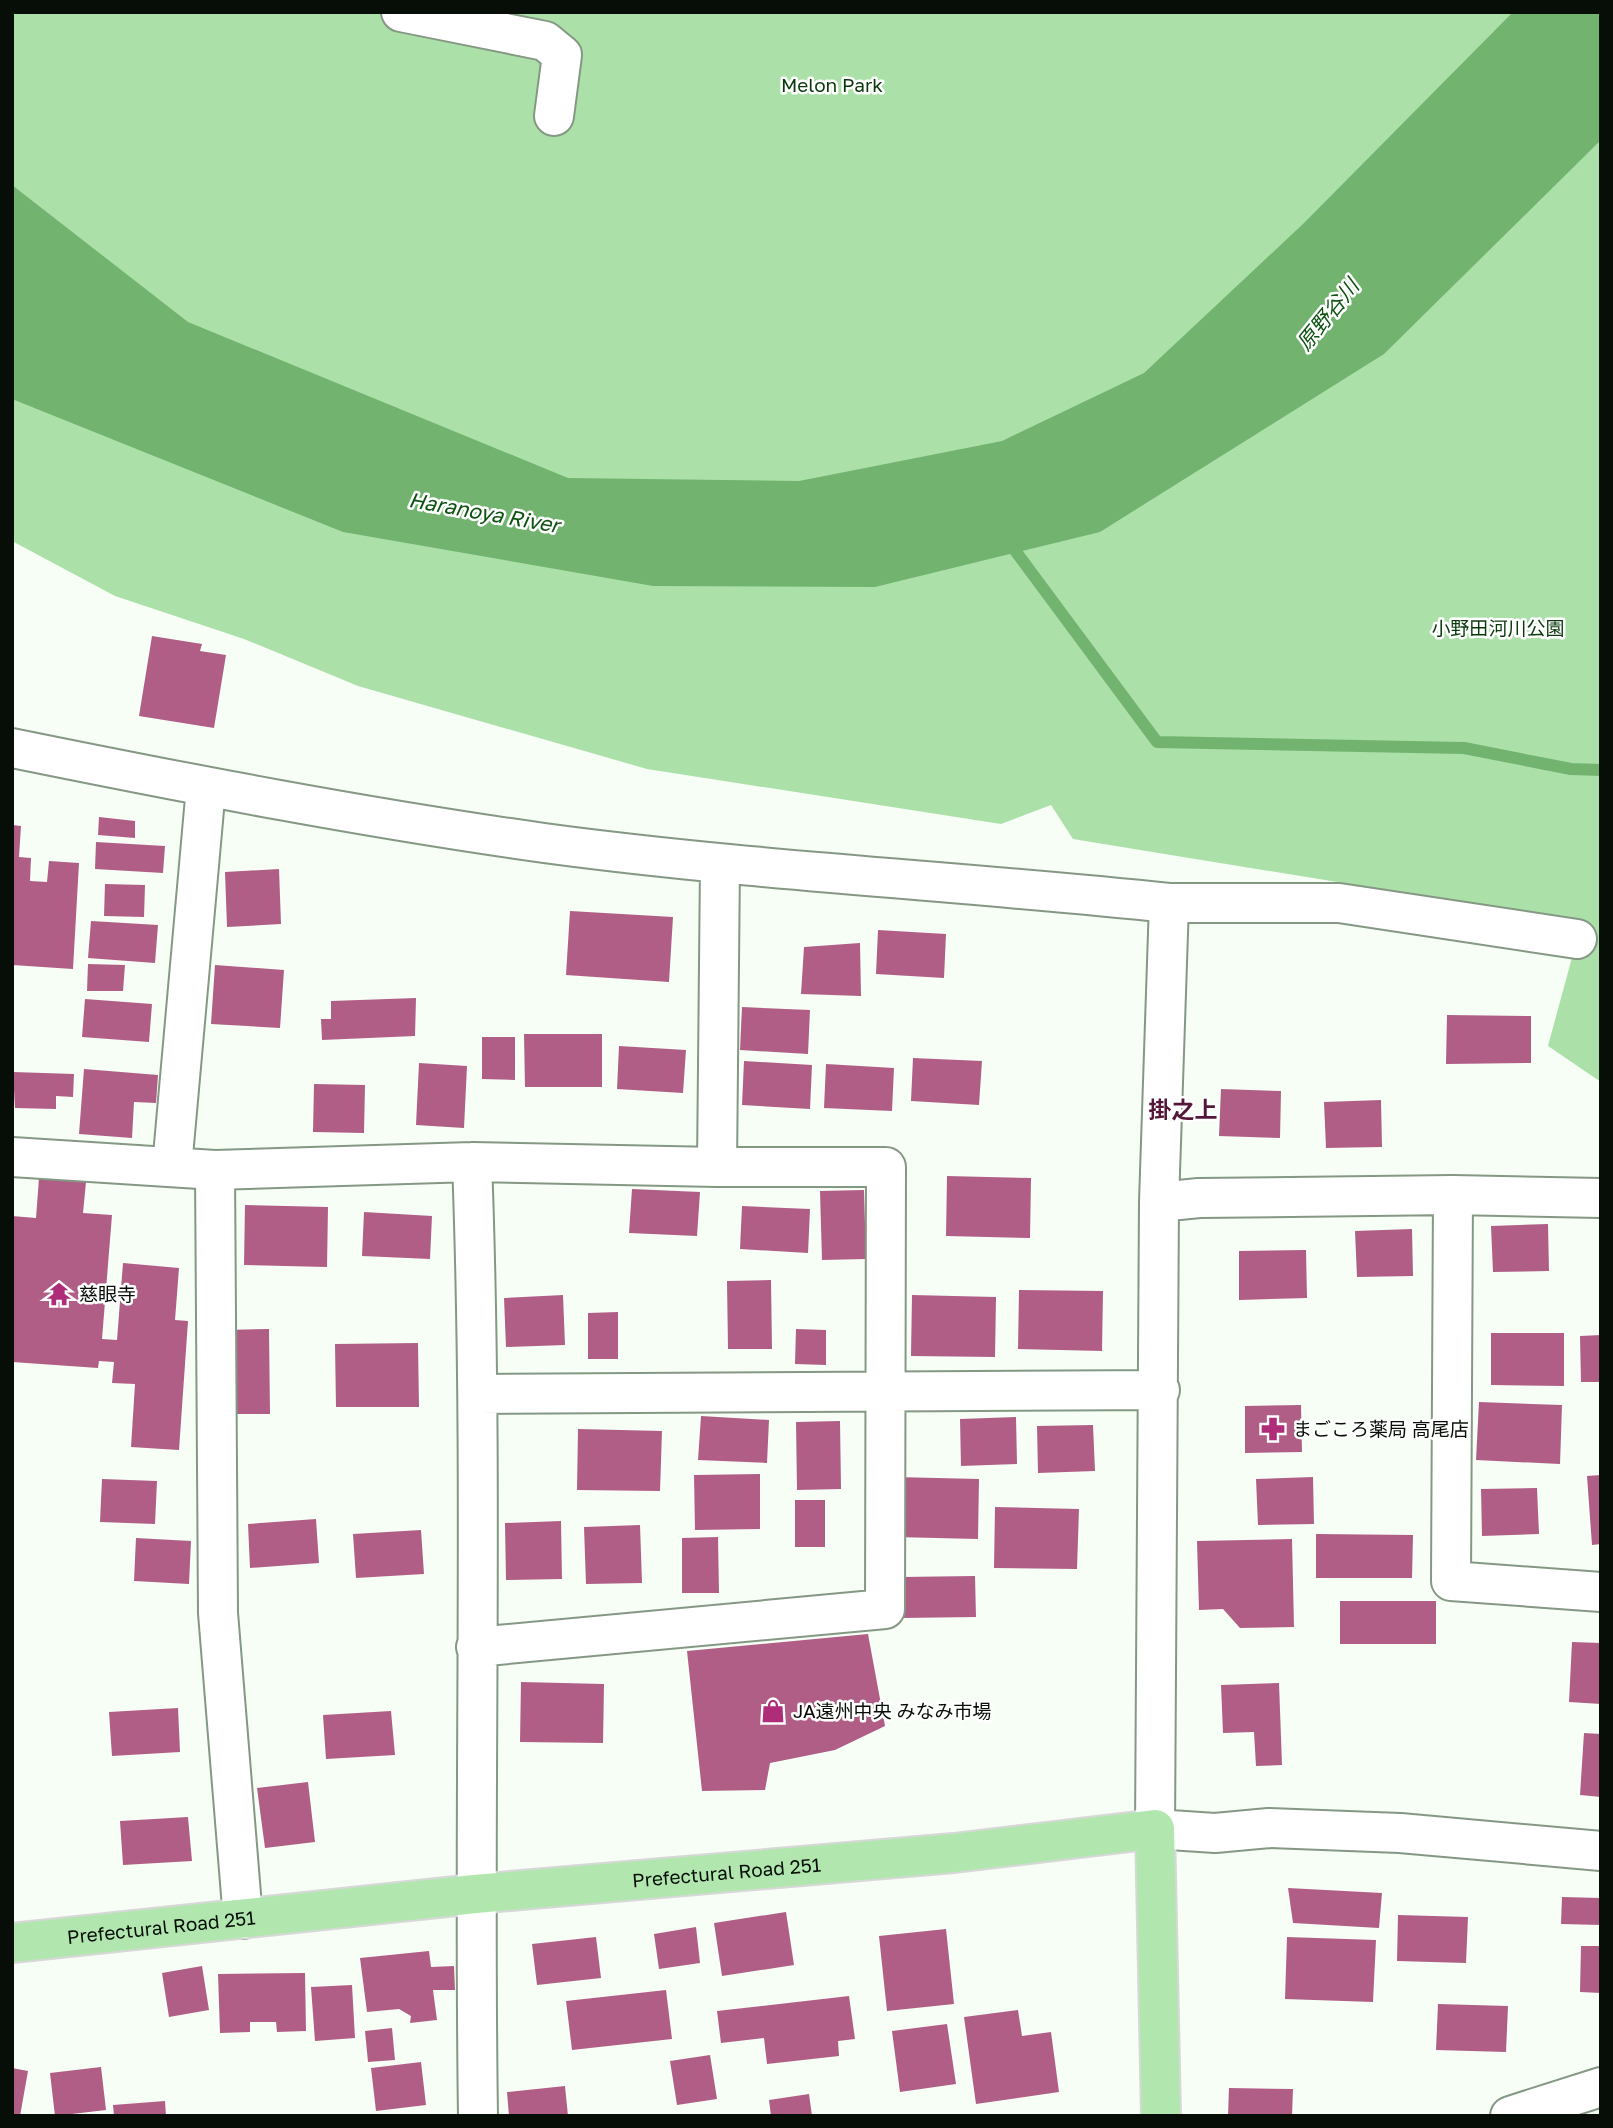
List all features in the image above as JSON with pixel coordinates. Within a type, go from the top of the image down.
[{"type":"main road","name":"Prefectural Road 251","points":[[12,1942],[474,1894],[954,1853],[1155,1829]]},
{"type":"main road","points":[[1155,1829],[1161,2116]]},
{"type":"street","points":[[401,12],[545,41],[562,55],[554,116]]},
{"type":"street","points":[[12,748],[205,787],[544,843],[720,863],[1030,888],[1170,903],[1339,903],[1577,939]]},
{"type":"street","points":[[172,1167],[205,787]]},
{"type":"street","points":[[716,1167],[720,863]]},
{"type":"street","points":[[1170,903],[1158,1202],[1160,1390],[1155,1829],[1216,1833],[1269,1828],[1400,1833],[1601,1851]]},
{"type":"street","points":[[12,1157],[215,1170],[472,1162],[886,1167],[885,1609],[476,1647]]},
{"type":"street","points":[[472,1162],[478,1394],[474,1894],[478,2116]]},
{"type":"street","points":[[215,1170],[218,1613],[243,1919]]},
{"type":"street","points":[[1158,1202],[1199,1198],[1453,1195],[1601,1198]]},
{"type":"street","points":[[1453,1195],[1451,1581],[1601,1592]]},
{"type":"street","points":[[478,1394],[1160,1390]]},
{"type":"street","points":[[1510,2116],[1601,2087]]},
{"type":"green space","points":[[12,12],[1601,12],[1601,1082],[1548,1046],[1577,939],[1466,903],[1073,839],[1051,805],[1001,824],[647,769],[358,686],[244,639],[115,596],[12,541]]},
{"type":"water","points":[[1513,12],[1601,12],[1601,140],[1384,354],[1100,532],[875,587],[653,586],[343,532],[12,399],[12,185],[188,322],[568,478],[799,481],[1002,441],[1144,373],[1304,223]]},
{"type":"building","points":[[152,636],[202,644],[200,651],[226,655],[214,728],[139,716]]},
{"type":"building","points":[[99,817],[135,821],[135,838],[98,835]]},
{"type":"building","points":[[12,825],[21,826],[19,857],[31,858],[30,881],[47,882],[49,861],[79,863],[73,969],[12,965]]},
{"type":"building","points":[[96,842],[165,846],[163,873],[95,869]]},
{"type":"building","points":[[279,869],[281,924],[227,927],[225,872]]},
{"type":"building","points":[[105,884],[145,885],[144,917],[104,916]]},
{"type":"building","points":[[570,911],[673,917],[669,982],[566,975]]},
{"type":"building","points":[[91,921],[158,925],[155,963],[88,958]]},
{"type":"building","points":[[878,930],[946,934],[944,978],[876,974]]},
{"type":"building","points":[[860,943],[861,996],[801,994],[804,947]]},
{"type":"building","points":[[88,964],[125,965],[123,991],[87,991]]},
{"type":"building","points":[[215,965],[284,970],[280,1028],[211,1024]]},
{"type":"building","points":[[416,998],[415,1036],[322,1040],[321,1019],[331,1019],[331,1001]]},
{"type":"building","points":[[85,999],[152,1004],[149,1042],[82,1037]]},
{"type":"building","points":[[742,1007],[810,1010],[808,1054],[740,1050]]},
{"type":"building","points":[[1447,1015],[1531,1016],[1531,1063],[1446,1064]]},
{"type":"building","points":[[524,1034],[602,1034],[602,1087],[525,1087]]},
{"type":"building","points":[[482,1037],[515,1037],[515,1080],[482,1079]]},
{"type":"building","points":[[619,1046],[686,1050],[683,1093],[617,1089]]},
{"type":"building","points":[[913,1058],[982,1061],[979,1105],[911,1101]]},
{"type":"building","points":[[744,1061],[812,1065],[810,1109],[742,1105]]},
{"type":"building","points":[[419,1063],[467,1066],[464,1128],[416,1125]]},
{"type":"building","points":[[826,1064],[894,1068],[892,1111],[824,1108]]},
{"type":"building","points":[[84,1069],[158,1075],[156,1103],[134,1102],[132,1138],[79,1134]]},
{"type":"building","points":[[13,1072],[74,1074],[73,1097],[56,1096],[56,1109],[15,1108]]},
{"type":"building","points":[[314,1084],[365,1085],[364,1133],[313,1132]]},
{"type":"building","points":[[1221,1089],[1281,1091],[1280,1138],[1219,1136]]},
{"type":"building","points":[[1381,1100],[1382,1147],[1326,1148],[1324,1102]]},
{"type":"building","points":[[947,1176],[1031,1178],[1030,1238],[946,1236]]},
{"type":"building","name":"慈眼寺","points":[[39,1178],[86,1182],[83,1213],[112,1215],[102,1339],[117,1340],[123,1263],[179,1268],[175,1320],[188,1321],[179,1450],[131,1447],[135,1384],[112,1383],[114,1362],[99,1361],[98,1368],[12,1362],[12,1216],[36,1218]]},
{"type":"building","points":[[632,1189],[700,1192],[697,1236],[629,1233]]},
{"type":"building","points":[[864,1190],[866,1259],[822,1260],[820,1191]]},
{"type":"building","points":[[245,1205],[328,1207],[327,1267],[244,1265]]},
{"type":"building","points":[[742,1206],[810,1209],[808,1253],[740,1249]]},
{"type":"building","points":[[364,1212],[432,1216],[430,1259],[362,1256]]},
{"type":"building","points":[[1548,1224],[1549,1271],[1493,1272],[1491,1226]]},
{"type":"building","points":[[1412,1229],[1413,1276],[1357,1277],[1355,1231]]},
{"type":"building","points":[[1306,1250],[1307,1298],[1239,1300],[1239,1251]]},
{"type":"building","points":[[771,1280],[772,1349],[728,1349],[727,1281]]},
{"type":"building","points":[[1019,1290],[1103,1291],[1102,1351],[1018,1349]]},
{"type":"building","points":[[563,1295],[565,1345],[506,1347],[504,1298]]},
{"type":"building","points":[[912,1295],[996,1297],[995,1357],[911,1356]]},
{"type":"building","points":[[618,1312],[618,1359],[588,1359],[588,1313]]},
{"type":"building","points":[[269,1329],[270,1414],[227,1414],[225,1330]]},
{"type":"building","points":[[796,1329],[826,1330],[826,1365],[795,1364]]},
{"type":"building","points":[[1491,1333],[1564,1333],[1564,1386],[1491,1385]]},
{"type":"building","points":[[1601,1335],[1601,1382],[1581,1382],[1580,1336]]},
{"type":"building","points":[[418,1343],[419,1407],[336,1407],[335,1344]]},
{"type":"building","points":[[1479,1402],[1562,1405],[1560,1464],[1476,1460]]},
{"type":"building","name":"まごころ薬局 高尾店","points":[[1301,1405],[1302,1452],[1245,1453],[1245,1406]]},
{"type":"building","points":[[701,1416],[769,1420],[767,1463],[698,1460]]},
{"type":"building","points":[[1016,1417],[1017,1464],[961,1466],[960,1419]]},
{"type":"building","points":[[840,1421],[841,1489],[797,1490],[796,1422]]},
{"type":"building","points":[[1093,1425],[1095,1471],[1038,1473],[1037,1426]]},
{"type":"building","points":[[578,1429],[662,1431],[660,1491],[577,1490]]},
{"type":"building","points":[[760,1474],[760,1529],[695,1530],[694,1475]]},
{"type":"building","points":[[1601,1475],[1601,1544],[1592,1545],[1587,1476]]},
{"type":"building","points":[[895,1477],[979,1479],[978,1539],[894,1537]]},
{"type":"building","points":[[1313,1477],[1314,1524],[1258,1525],[1256,1479]]},
{"type":"building","points":[[102,1479],[157,1481],[155,1524],[100,1522]]},
{"type":"building","points":[[1537,1488],[1539,1534],[1482,1536],[1481,1489]]},
{"type":"building","points":[[795,1500],[825,1500],[825,1547],[795,1547]]},
{"type":"building","points":[[995,1507],[1079,1509],[1077,1569],[994,1568]]},
{"type":"building","points":[[316,1519],[319,1563],[250,1568],[248,1524]]},
{"type":"building","points":[[561,1521],[562,1579],[506,1580],[505,1523]]},
{"type":"building","points":[[640,1525],[642,1583],[586,1584],[584,1527]]},
{"type":"building","points":[[421,1530],[424,1574],[356,1578],[353,1534]]},
{"type":"building","points":[[1316,1534],[1413,1535],[1412,1578],[1316,1578]]},
{"type":"building","points":[[718,1537],[719,1593],[682,1593],[682,1538]]},
{"type":"building","points":[[136,1538],[191,1541],[189,1584],[134,1581]]},
{"type":"building","points":[[1292,1539],[1294,1627],[1240,1628],[1223,1609],[1199,1610],[1197,1541]]},
{"type":"building","points":[[975,1576],[976,1617],[902,1618],[902,1577]]},
{"type":"building","points":[[1340,1601],[1436,1601],[1436,1644],[1340,1644]]},
{"type":"building","points":[[868,1634],[885,1726],[835,1750],[770,1763],[765,1790],[702,1791],[687,1651]]},
{"type":"building","points":[[1572,1642],[1601,1643],[1601,1704],[1569,1702]]},
{"type":"building","points":[[521,1682],[604,1684],[603,1743],[520,1742]]},
{"type":"building","points":[[1279,1683],[1282,1765],[1256,1766],[1254,1732],[1223,1733],[1221,1685]]},
{"type":"building","points":[[178,1708],[180,1752],[112,1756],[109,1712]]},
{"type":"building","points":[[391,1711],[395,1755],[326,1759],[323,1715]]},
{"type":"building","points":[[1584,1733],[1601,1734],[1601,1797],[1580,1795]]},
{"type":"building","points":[[308,1782],[315,1842],[265,1848],[257,1788]]},
{"type":"building","points":[[188,1817],[192,1861],[123,1865],[120,1821]]},
{"type":"building","points":[[1288,1888],[1382,1893],[1379,1928],[1293,1923]]},
{"type":"building","points":[[1562,1897],[1601,1898],[1601,1925],[1561,1924]]},
{"type":"building","points":[[786,1912],[794,1965],[722,1976],[714,1923]]},
{"type":"building","points":[[1398,1915],[1468,1917],[1466,1963],[1397,1961]]},
{"type":"building","points":[[696,1927],[700,1963],[659,1969],[654,1934]]},
{"type":"building","points":[[946,1929],[954,2004],[887,2011],[879,1936]]},
{"type":"building","points":[[596,1937],[601,1978],[537,1985],[532,1944]]},
{"type":"building","points":[[1287,1937],[1376,1940],[1373,2002],[1285,1999]]},
{"type":"building","points":[[1581,1946],[1601,1946],[1601,1993],[1580,1992]]},
{"type":"building","points":[[429,1951],[431,1967],[454,1966],[455,1990],[433,1990],[437,2020],[410,2023],[411,2016],[399,2009],[367,2012],[360,1958]]},
{"type":"building","points":[[202,1966],[209,2010],[169,2017],[162,1973]]},
{"type":"building","points":[[305,1973],[306,2031],[277,2032],[276,2022],[250,2022],[250,2032],[220,2033],[218,1974]]},
{"type":"building","points":[[352,1985],[355,2038],[315,2041],[311,1987]]},
{"type":"building","points":[[666,1990],[672,2039],[572,2050],[566,2001]]},
{"type":"building","points":[[849,1996],[855,2039],[838,2041],[839,2056],[767,2064],[764,2038],[721,2043],[717,2011]]},
{"type":"building","points":[[1438,2004],[1508,2006],[1506,2052],[1436,2050]]},
{"type":"building","points":[[1018,2010],[1022,2036],[1051,2032],[1059,2092],[976,2104],[964,2017]]},
{"type":"building","points":[[947,2024],[956,2084],[900,2092],[892,2031]]},
{"type":"building","points":[[392,2028],[395,2060],[368,2062],[365,2031]]},
{"type":"building","points":[[710,2055],[717,2099],[677,2105],[670,2061]]},
{"type":"building","points":[[421,2062],[426,2105],[376,2111],[371,2068]]},
{"type":"building","points":[[101,2067],[106,2110],[55,2116],[50,2073]]},
{"type":"building","points":[[12,2068],[28,2071],[20,2116],[12,2116]]},
{"type":"building","points":[[565,2086],[568,2116],[509,2116],[507,2092]]},
{"type":"building","points":[[1229,2088],[1293,2089],[1292,2116],[1228,2116]]},
{"type":"building","points":[[809,2094],[812,2116],[771,2116],[769,2100]]},
{"type":"building","points":[[165,2101],[166,2116],[114,2116],[113,2105]]},
{"type":"waterway","points":[[1008,541],[1157,742],[1464,748],[1571,769],[1601,770]]},
{"type":"place","name":"慈眼寺","points":[[59,1294]]},
{"type":"place","name":"まごころ薬局 高尾店","points":[[1273,1429]]},
{"type":"place","name":"JA遠州中央 みなみ市場","points":[[773,1711]]},
{"type":"district","name":"掛之上","points":[[1183,1110]]},
{"type":"park label","name":"Melon Park","points":[[832,85]]},
{"type":"park label","name":"小野田河川公園","points":[[1498,628]]},
{"type":"water label","name":"原野谷川","points":[[1328,315]]},
{"type":"water label","name":"Haranoya River","points":[[484,513]]}]
